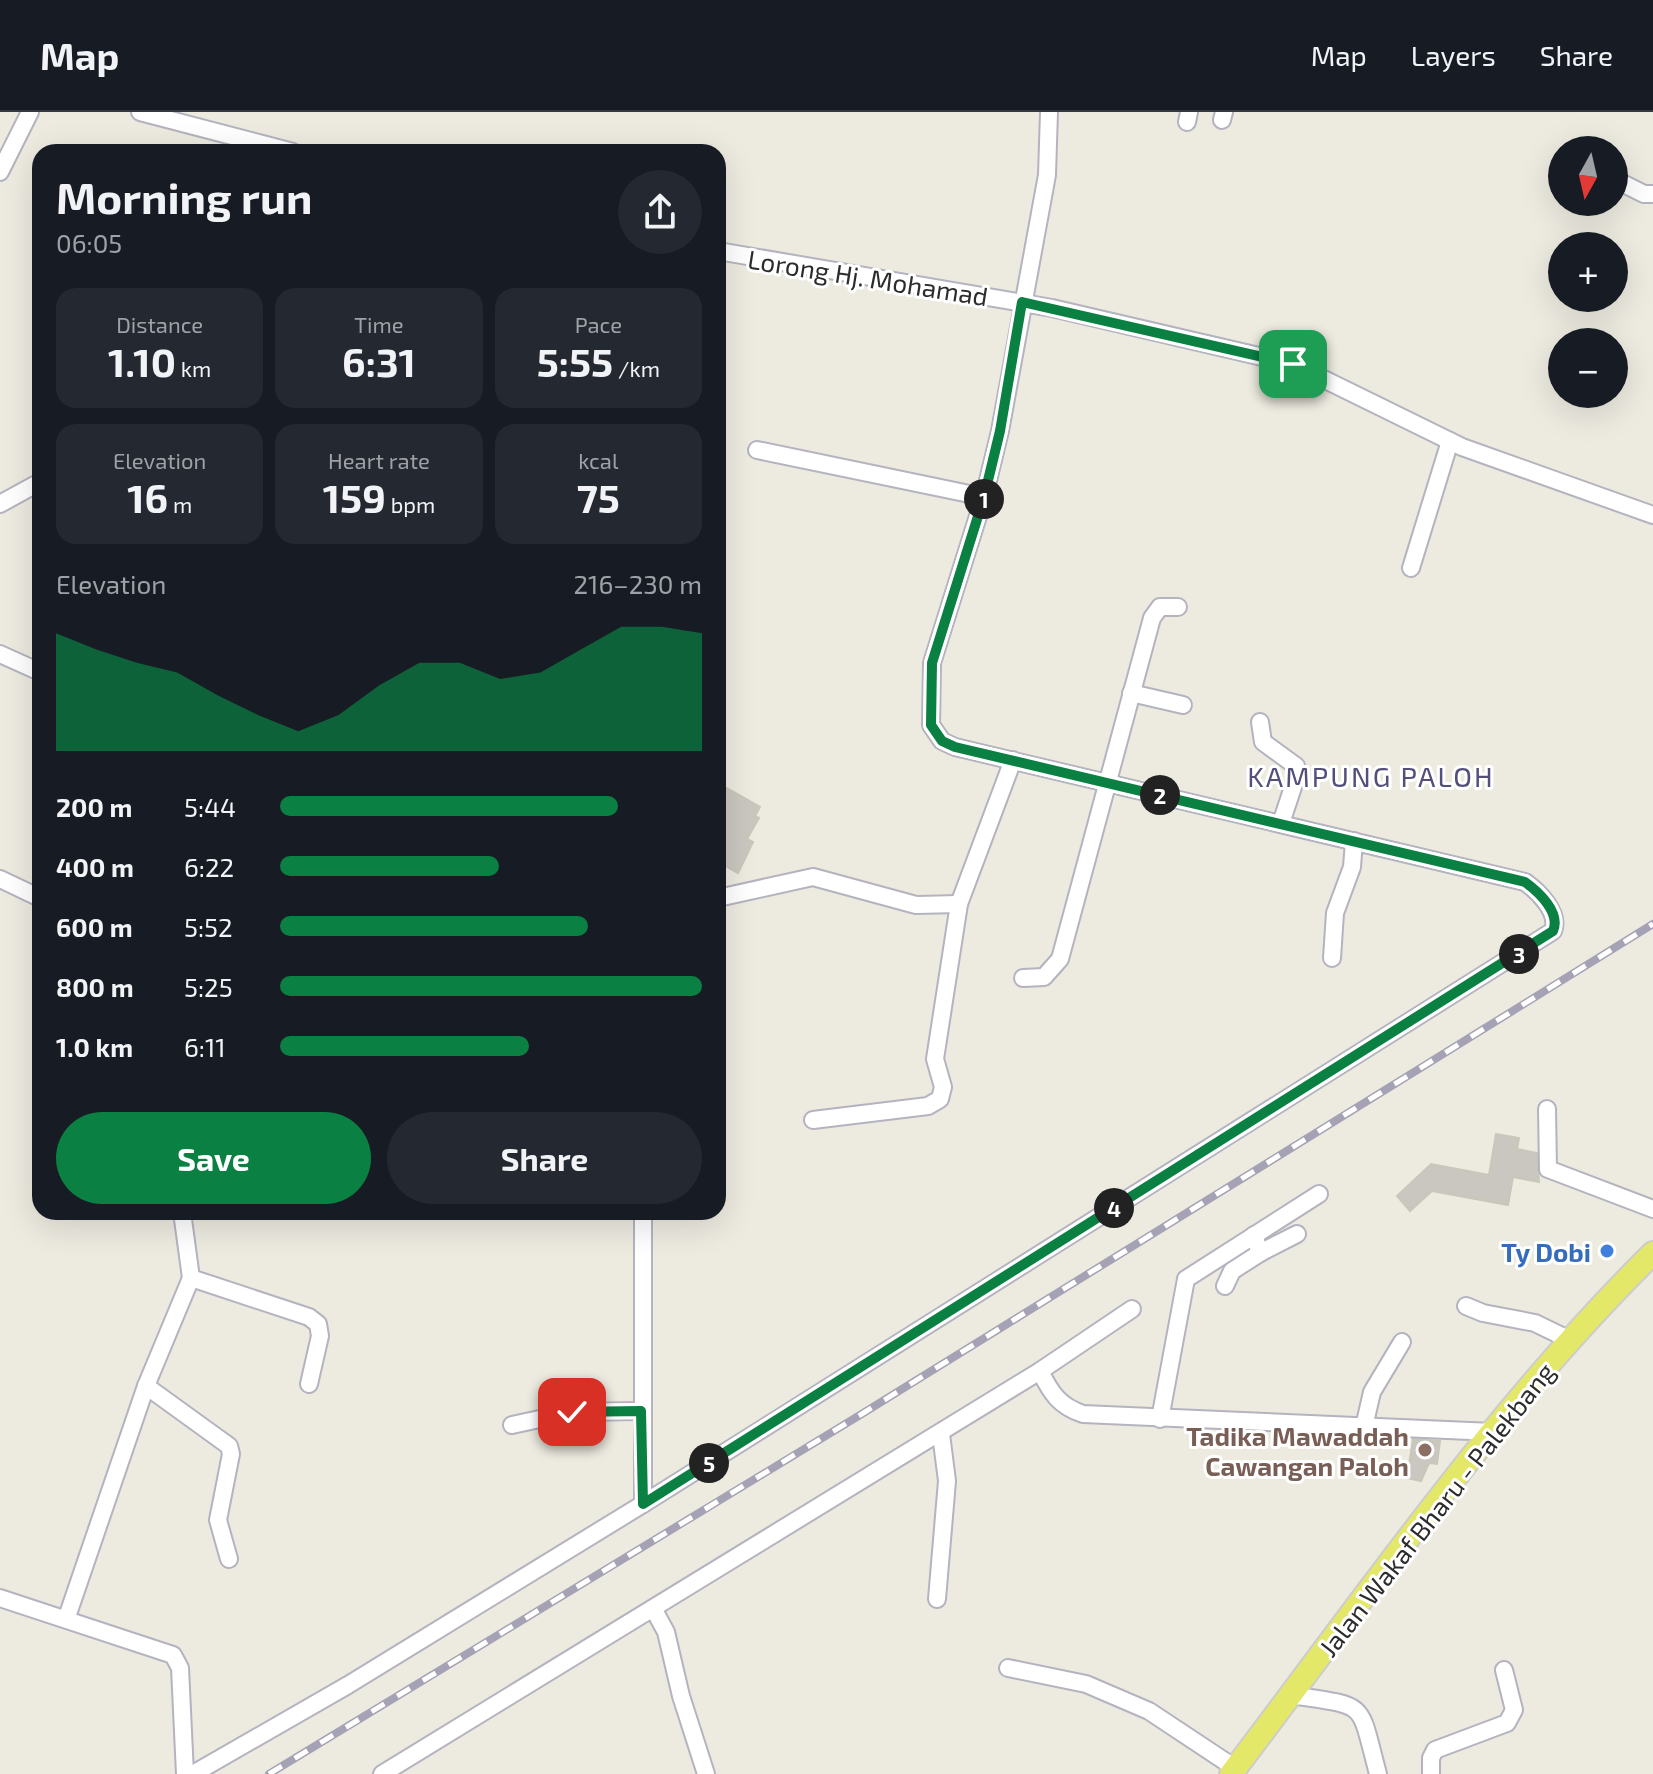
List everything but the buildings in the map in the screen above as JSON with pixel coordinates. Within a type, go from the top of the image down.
[{"type":"main road","name":"Jalan Wakaf Bharu - Palekbang","points":[[1233,1771],[1493,1432],[1570,1340],[1653,1253]]},
{"type":"street","points":[[0,172],[30,112]]},
{"type":"street","points":[[140,112],[260,144]]},
{"type":"street","points":[[193,1774],[348,1685],[643,1504],[1553,931],[1556,925],[1552,911],[1525,882],[1013,760],[946,743],[937,736],[930,719],[932,663],[984,497],[1000,431],[1047,175],[1049,112]]},
{"type":"street","points":[[1628,186],[1641,193],[1653,194]]},
{"type":"street","name":"Lorong Hj. Mohamad","points":[[726,252],[1022,302],[1293,364],[1450,441],[1653,515]]},
{"type":"street","points":[[1411,568],[1450,441]]},
{"type":"street","points":[[757,450],[984,497]]},
{"type":"street","points":[[0,504],[32,486]]},
{"type":"street","points":[[1023,978],[1044,977],[1060,959],[1155,612],[1167,605],[1178,607]]},
{"type":"street","points":[[0,654],[32,668]]},
{"type":"street","points":[[1131,693],[1183,705]]},
{"type":"street","points":[[1260,722],[1263,742],[1296,766],[1296,778],[1281,823]]},
{"type":"street","points":[[813,1120],[928,1106],[940,1099],[943,1087],[935,1059],[959,904],[1013,760]]},
{"type":"street","points":[[1332,958],[1335,913],[1353,865],[1354,841]]},
{"type":"street","points":[[726,896],[813,877],[916,905],[959,904]]},
{"type":"street","points":[[0,879],[32,894]]},
{"type":"street","points":[[1547,1109],[1548,1169],[1653,1209]]},
{"type":"street","points":[[1160,1419],[1184,1282],[1191,1274],[1319,1194]]},
{"type":"street","points":[[67,1617],[146,1386],[191,1278],[183,1220]]},
{"type":"street","points":[[643,1220],[643,1504]]},
{"type":"street","points":[[1225,1286],[1232,1271],[1297,1234]]},
{"type":"street","points":[[1254,1235],[1260,1253]]},
{"type":"street","points":[[191,1278],[314,1320],[320,1336],[309,1384]]},
{"type":"street","points":[[1466,1306],[1483,1313],[1535,1323],[1570,1340]]},
{"type":"street","points":[[382,1774],[941,1434],[1132,1309]]},
{"type":"street","points":[[1364,1427],[1372,1392],[1402,1342]]},
{"type":"street","points":[[1040,1371],[1052,1394],[1064,1408],[1083,1414],[1493,1432]]},
{"type":"street","points":[[146,1386],[229,1446],[231,1454],[218,1520],[229,1559]]},
{"type":"street","points":[[512,1425],[572,1412],[641,1411]]},
{"type":"street","points":[[937,1599],[947,1481],[941,1434]]},
{"type":"street","points":[[0,1598],[67,1617],[177,1659],[185,1774]]},
{"type":"street","points":[[654,1610],[666,1632],[706,1774]]},
{"type":"street","points":[[1008,1668],[1086,1684],[1149,1711],[1233,1771]]},
{"type":"street","points":[[1431,1774],[1431,1758],[1435,1750],[1507,1723],[1514,1710],[1504,1670]]},
{"type":"street","points":[[1291,1695],[1351,1704],[1362,1713],[1378,1774]]},
{"type":"railway","points":[[269,1774],[865,1412],[1653,924]]},
{"type":"place","name":"Ty Dobi","points":[[1607,1251]]},
{"type":"place","name":"Tadika Mawaddah Cawangan Paloh","points":[[1425,1450]]},
{"type":"district","name":"KAMPUNG PALOH","points":[[1371,776]]},
{"type":"route","points":[[572,1412],[641,1411],[643,1504],[1553,931],[1556,925],[1552,911],[1525,882],[955,747],[942,741],[934,731],[930,719],[932,663],[984,497],[1000,431],[1022,302],[1293,364]]}]
